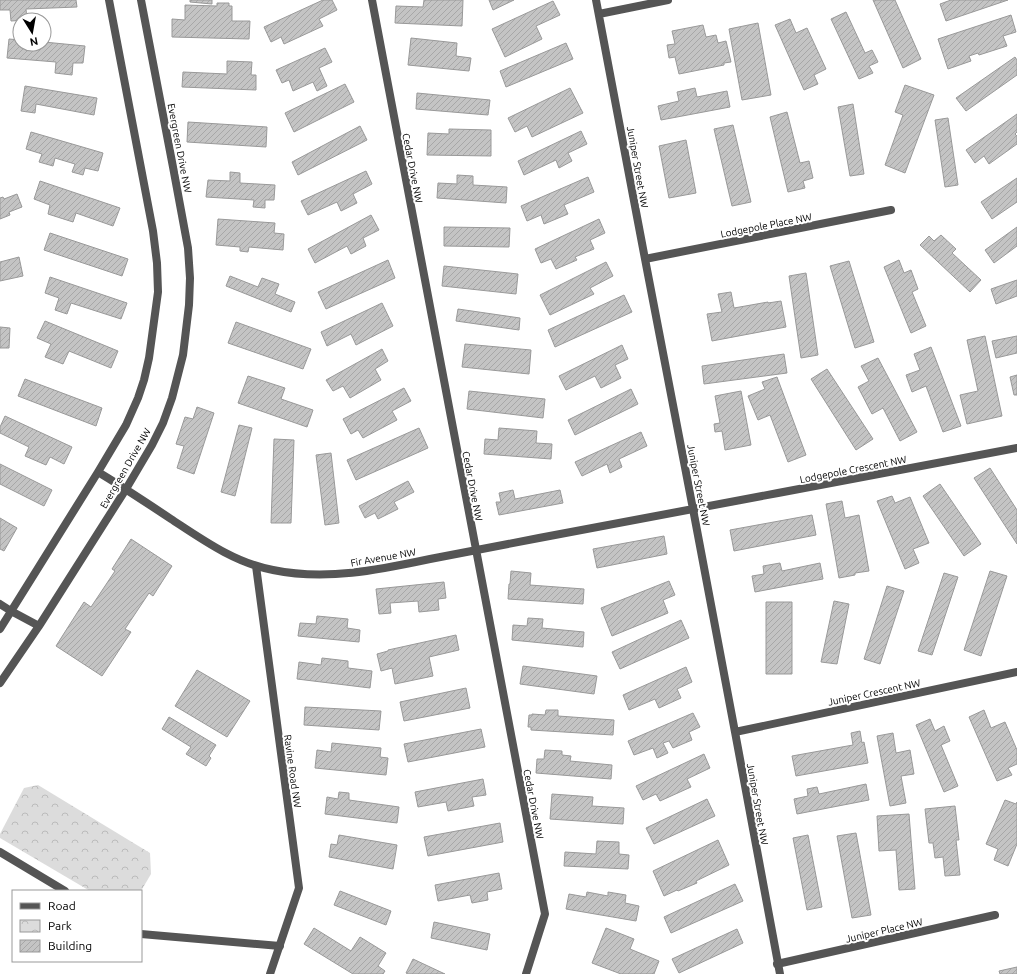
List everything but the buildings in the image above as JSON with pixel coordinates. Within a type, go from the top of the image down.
[{"type":"street","points":[[0,629],[98,472],[126,424],[138,398],[149,358],[158,292],[157,263],[153,231],[109,0]]},
{"type":"street","name":"Evergreen Drive NW","points":[[0,683],[39,626],[126,489],[152,445],[163,423],[172,398],[183,355],[189,305],[190,278],[188,248],[174,167],[141,0]]},
{"type":"street","name":"Cedar Drive NW","points":[[372,0],[544,914],[526,974]]},
{"type":"street","name":"Juniper Street NW","points":[[596,0],[780,974]]},
{"type":"street","points":[[599,14],[668,0]]},
{"type":"street","name":"Lodgepole Place NW","points":[[645,259],[890,210]]},
{"type":"street","name":"Lodgepole Crescent NW","points":[[693,509],[1017,448]]},
{"type":"street","name":"Fir Avenue NW","points":[[98,472],[200,538],[235,558],[256,566],[289,573],[318,575],[344,574],[374,570],[693,509]]},
{"type":"street","name":"Ravine Road NW","points":[[256,566],[299,888],[270,974]]},
{"type":"street","points":[[0,604],[39,626]]},
{"type":"street","name":"Juniper Crescent NW","points":[[735,732],[1017,672]]},
{"type":"street","points":[[0,852],[63,890]]},
{"type":"street","name":"Juniper Place NW","points":[[777,964],[995,915]]},
{"type":"street","points":[[142,934],[280,946]]},
{"type":"green space","points":[[38,785],[150,853],[151,874],[142,890],[88,890],[0,838],[0,834],[24,788]]}]
